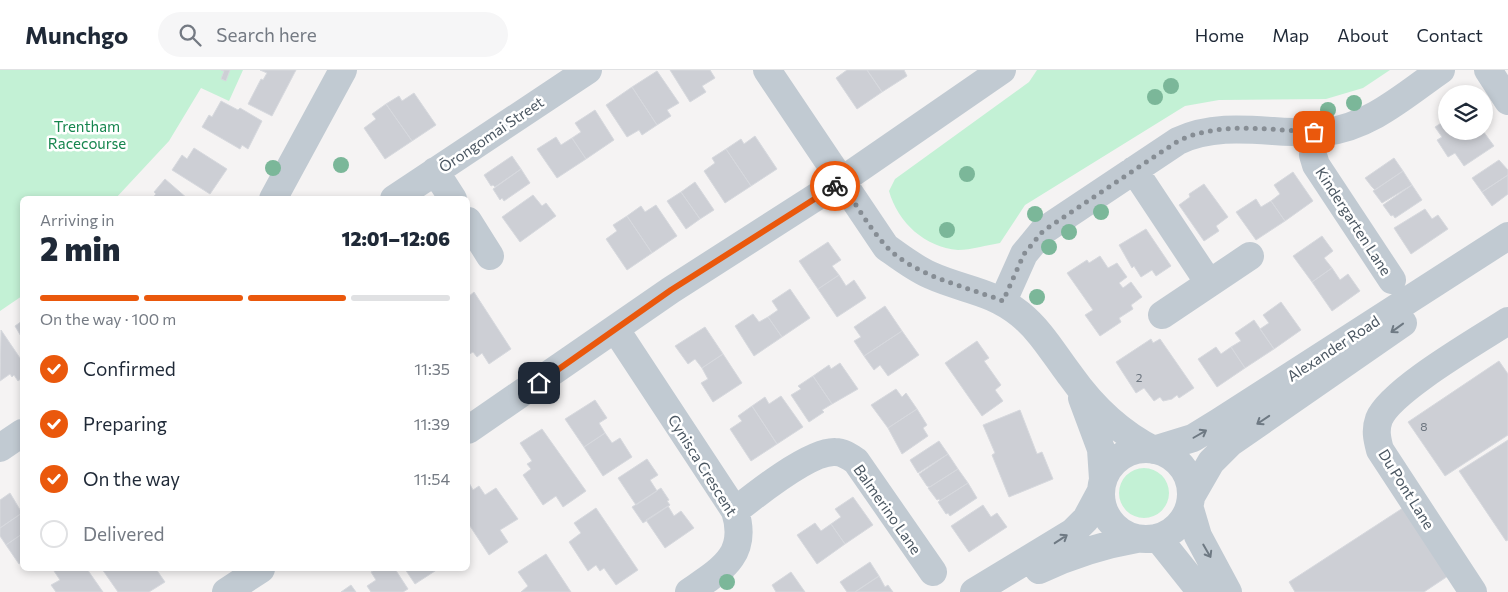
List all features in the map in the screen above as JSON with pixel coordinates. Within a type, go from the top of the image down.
[{"type":"street","points":[[275,196],[343,70]]},
{"type":"street","name":"Ōrongomai Street","points":[[398,196],[588,70]]},
{"type":"street","points":[[767,70],[886,246],[908,263],[932,276],[1003,301],[1039,331],[1071,377],[1116,426],[1138,442],[1154,450]]},
{"type":"street","points":[[470,429],[616,330],[671,290],[841,181],[1002,70]]},
{"type":"street","points":[[1003,301],[1012,276],[1032,242],[1043,231],[1178,141],[1195,133],[1217,129],[1314,132],[1348,127],[1372,118],[1441,70]]},
{"type":"street","points":[[1488,70],[1508,101]]},
{"type":"street","name":"Kindergarten Lane","points":[[1314,132],[1313,155],[1316,165],[1392,280]]},
{"type":"street","points":[[1134,170],[1209,283]]},
{"type":"street","points":[[434,172],[450,196]]},
{"type":"street","points":[[470,224],[490,256]]},
{"type":"street","name":"Alexander Road","points":[[1154,450],[1193,438],[1508,236]]},
{"type":"street","name":"Alexander Road","points":[[999,592],[1069,556],[1110,544],[1147,539],[1177,527],[1211,462],[1230,443],[1508,249]]},
{"type":"street","points":[[1162,315],[1250,256]]},
{"type":"street","name":"Du Pont Lane","points":[[1473,592],[1393,471],[1380,450],[1376,436],[1379,419],[1390,402],[1407,387],[1508,321]]},
{"type":"street","name":"Cynisca Crescent","points":[[616,330],[735,512],[740,528],[738,544],[732,559],[718,572],[689,592]]},
{"type":"street","points":[[1071,377],[1095,430],[1100,449],[1102,504],[1106,516],[1124,534],[1147,539],[1202,592]]},
{"type":"street","name":"Alexander Road","points":[[974,592],[1073,532],[1086,519],[1102,485],[1118,459],[1129,452],[1142,449],[1154,450],[1166,454],[1177,461],[1185,471],[1191,502]]},
{"type":"street","name":"Balmerino Lane","points":[[735,512],[754,496],[819,454],[836,452],[856,462],[933,572]]},
{"type":"street","points":[[1191,502],[1198,536],[1228,592]]},
{"type":"street","points":[[226,592],[258,571]]},
{"type":"green space","name":"Trentham Racecourse","points":[[0,70],[243,70],[229,101],[201,88],[169,141],[118,196],[20,196],[20,297],[0,311]]},
{"type":"green space","points":[[1037,70],[1390,70],[1363,88],[1326,99],[1219,100],[1185,106],[1025,205],[1000,243],[958,250],[935,244],[914,231],[906,223],[893,203],[889,191],[895,179],[1029,82]]},
{"type":"green space","points":[[1139,468],[1149,468],[1162,475],[1169,488],[1169,498],[1162,511],[1149,518],[1139,518],[1130,514],[1123,507],[1119,498],[1119,488],[1123,479],[1130,472]]},
{"type":"building","points":[[221,70],[230,70],[226,81],[221,79],[224,71]]},
{"type":"building","points":[[260,70],[296,70],[272,116],[248,104],[261,79],[263,80],[267,73]]},
{"type":"building","points":[[670,70],[710,70],[715,78],[702,86],[706,92],[690,102]]},
{"type":"building","points":[[847,70],[867,70],[882,92],[857,109],[836,78]]},
{"type":"building","points":[[867,70],[904,70],[907,76],[882,92]]},
{"type":"building","points":[[657,71],[679,103],[667,110],[671,116],[657,125],[632,87]]},
{"type":"building","points":[[632,87],[657,125],[642,135],[639,130],[627,137],[606,105]]},
{"type":"building","points":[[414,93],[436,125],[412,141],[386,104],[399,96],[402,101]]},
{"type":"building","points":[[221,101],[238,110],[240,108],[262,121],[248,149],[242,145],[240,149],[202,127],[209,115],[212,117]]},
{"type":"building","points":[[386,104],[412,141],[385,159],[364,128],[376,119],[372,114]]},
{"type":"building","points":[[595,110],[614,140],[586,159],[572,138],[581,132],[575,123]]},
{"type":"building","points":[[755,136],[777,169],[751,186],[726,149],[741,139],[744,144]]},
{"type":"building","points":[[556,137],[561,145],[572,138],[586,159],[557,178],[537,149]]},
{"type":"building","points":[[1437,140],[1490,140],[1494,146],[1464,166],[1455,153],[1448,157]]},
{"type":"building","points":[[194,148],[227,169],[210,194],[172,170],[182,155],[187,159]]},
{"type":"building","points":[[726,149],[751,186],[725,203],[704,171],[715,163],[712,158]]},
{"type":"building","points":[[512,156],[521,169],[495,187],[491,186],[484,175]]},
{"type":"building","points":[[1394,158],[1403,171],[1375,190],[1365,178]]},
{"type":"building","points":[[1499,160],[1508,170],[1508,175],[1482,192],[1472,178]]},
{"type":"building","points":[[521,169],[530,183],[504,201],[502,198],[500,200],[493,189]]},
{"type":"building","points":[[1403,171],[1412,185],[1382,203],[1373,191]]},
{"type":"building","points":[[1293,172],[1313,201],[1285,221],[1271,201],[1280,194],[1274,185]]},
{"type":"building","points":[[1508,175],[1508,194],[1492,206],[1482,192]]},
{"type":"building","points":[[165,179],[185,196],[154,196],[156,194],[154,192]]},
{"type":"building","points":[[695,182],[714,210],[700,219],[681,192]]},
{"type":"building","points":[[1204,184],[1228,217],[1216,226],[1219,231],[1204,241],[1179,205],[1190,197],[1189,194]]},
{"type":"building","points":[[1412,185],[1422,200],[1395,218],[1393,215],[1391,216],[1383,205]]},
{"type":"building","points":[[681,192],[700,219],[686,229],[667,201]]},
{"type":"building","points":[[533,195],[542,206],[546,203],[556,216],[520,242],[502,217]]},
{"type":"building","points":[[1256,199],[1261,207],[1271,201],[1285,221],[1256,240],[1236,212]]},
{"type":"building","points":[[656,205],[677,236],[652,253],[627,216],[641,206],[645,212]]},
{"type":"building","points":[[1425,209],[1432,219],[1438,215],[1448,229],[1411,254],[1394,228]]},
{"type":"building","points":[[627,216],[652,253],[627,270],[606,239],[617,231],[613,225]]},
{"type":"building","points":[[1146,229],[1171,266],[1156,276],[1152,270],[1141,277],[1134,266],[1132,268],[1119,245]]},
{"type":"building","points":[[1322,236],[1333,251],[1324,258],[1332,268],[1312,282],[1293,256]]},
{"type":"building","points":[[828,242],[841,260],[832,266],[839,275],[818,289],[799,261]]},
{"type":"building","points":[[1100,256],[1108,268],[1117,263],[1127,277],[1119,283],[1123,288],[1131,282],[1142,297],[1131,305],[1133,309],[1119,318],[1121,322],[1100,336],[1085,315],[1093,310],[1067,273],[1087,260],[1089,263]]},
{"type":"building","points":[[1332,268],[1340,280],[1348,274],[1360,291],[1332,311],[1312,282]]},
{"type":"building","points":[[839,275],[846,286],[854,280],[866,298],[837,317],[818,289]]},
{"type":"building","points":[[790,289],[810,318],[782,337],[768,317],[778,310],[772,301]]},
{"type":"building","points":[[474,292],[511,349],[489,364],[482,353],[477,357],[473,352],[470,354],[470,295]]},
{"type":"building","points":[[1281,302],[1301,330],[1274,349],[1260,329],[1269,323],[1263,315]]},
{"type":"building","points":[[885,306],[902,331],[864,356],[854,341],[861,337],[854,327]]},
{"type":"building","points":[[753,314],[759,322],[768,317],[782,337],[754,356],[735,326]]},
{"type":"building","points":[[1254,320],[1274,349],[1245,368],[1231,347],[1241,341],[1235,333]]},
{"type":"building","points":[[20,322],[20,335],[15,326]]},
{"type":"building","points":[[705,327],[723,354],[702,368],[695,359],[688,364],[675,346]]},
{"type":"building","points":[[1,330],[20,358],[20,380],[18,381],[14,375],[12,377],[10,374],[0,381]]},
{"type":"building","points":[[902,331],[919,355],[888,376],[880,365],[874,370],[864,356]]},
{"type":"building","points":[[1151,339],[1153,343],[1160,339],[1194,388],[1179,398],[1177,395],[1172,399],[1163,401],[1160,397],[1154,401],[1144,388],[1136,393],[1116,362]]},
{"type":"building","points":[[977,341],[989,358],[984,361],[1001,385],[995,390],[1003,401],[982,416],[945,363]]},
{"type":"building","points":[[1216,347],[1221,354],[1231,347],[1245,368],[1217,387],[1198,359]]},
{"type":"building","points":[[723,354],[742,383],[713,402],[701,383],[708,379],[702,368]]},
{"type":"building","points":[[1499,361],[1508,374],[1508,435],[1445,476],[1408,422]]},
{"type":"building","points":[[840,363],[858,389],[832,404],[813,376],[829,365],[831,369]]},
{"type":"building","points":[[813,376],[832,404],[809,422],[791,395],[801,389],[798,386]]},
{"type":"building","points":[[896,389],[902,397],[906,393],[917,409],[888,428],[871,405]]},
{"type":"building","points":[[781,396],[803,427],[777,444],[752,406],[765,397],[769,404]]},
{"type":"building","points":[[595,400],[607,418],[599,423],[605,433],[584,447],[565,419]]},
{"type":"building","points":[[752,406],[777,444],[751,461],[730,429],[742,421],[738,416]]},
{"type":"building","points":[[917,409],[927,425],[923,428],[928,436],[902,454],[888,428]]},
{"type":"building","points":[[1020,410],[1037,454],[1042,452],[1053,479],[1009,497],[992,455],[995,453],[983,425]]},
{"type":"building","points":[[542,429],[586,491],[563,507],[556,496],[543,505],[523,475],[531,469],[527,464],[532,461],[520,443]]},
{"type":"building","points":[[605,433],[612,443],[620,438],[632,457],[603,476],[584,447]]},
{"type":"building","points":[[1508,440],[1508,540],[1506,541],[1459,471]]},
{"type":"building","points":[[939,441],[948,454],[918,473],[910,460]]},
{"type":"building","points":[[948,454],[958,469],[930,487],[927,486],[919,474]]},
{"type":"building","points":[[647,459],[658,475],[650,480],[657,491],[636,505],[618,478]]},
{"type":"building","points":[[958,469],[968,483],[940,501],[939,499],[937,500],[928,488]]},
{"type":"building","points":[[968,483],[977,498],[950,516],[948,513],[946,514],[938,502]]},
{"type":"building","points":[[470,485],[473,490],[479,486],[485,495],[496,488],[518,519],[500,530],[508,542],[489,555],[470,526]]},
{"type":"building","points":[[661,488],[670,505],[643,523],[632,507]]},
{"type":"building","points":[[10,493],[20,510],[20,514],[0,528],[0,500]]},
{"type":"building","points":[[853,497],[873,525],[845,544],[831,524],[841,517],[835,509]]},
{"type":"building","points":[[1409,504],[1454,572],[1424,592],[1295,592],[1289,582]]},
{"type":"building","points":[[983,505],[991,517],[997,513],[1007,527],[969,552],[951,526]]},
{"type":"building","points":[[668,506],[674,516],[681,511],[694,528],[665,548],[646,520]]},
{"type":"building","points":[[596,508],[638,570],[616,585],[604,568],[600,571],[596,565],[588,571],[569,542],[581,533],[574,523]]},
{"type":"building","points":[[20,514],[20,535],[6,545],[0,536],[0,528]]},
{"type":"building","points":[[815,523],[821,531],[831,524],[845,544],[817,564],[797,535]]},
{"type":"building","points":[[20,535],[20,563],[19,564],[6,545]]},
{"type":"building","points":[[546,554],[571,592],[521,592],[528,586],[518,572]]},
{"type":"building","points":[[870,562],[879,576],[855,592],[847,592],[840,582]]},
{"type":"building","points":[[54,571],[88,571],[103,592],[56,592],[51,585],[60,580]]},
{"type":"building","points":[[103,571],[157,571],[165,582],[149,592],[118,592]]},
{"type":"building","points":[[396,571],[408,589],[403,592],[371,592],[367,586],[376,580],[371,572]]},
{"type":"building","points":[[406,571],[435,571],[415,584]]},
{"type":"building","points":[[791,572],[805,592],[776,592],[772,585]]},
{"type":"building","points":[[879,576],[885,587],[888,585],[893,592],[855,592]]},
{"type":"building","points":[[351,585],[356,592],[341,592]]},
{"type":"way so far","points":[[835,186],[841,181],[867,222],[886,246],[908,263],[932,276],[969,287],[1003,301],[1007,287],[1024,254],[1043,231],[1178,141],[1195,133],[1217,129],[1314,132]]},
{"type":"route","points":[[539,383],[671,290],[835,186]]}]
